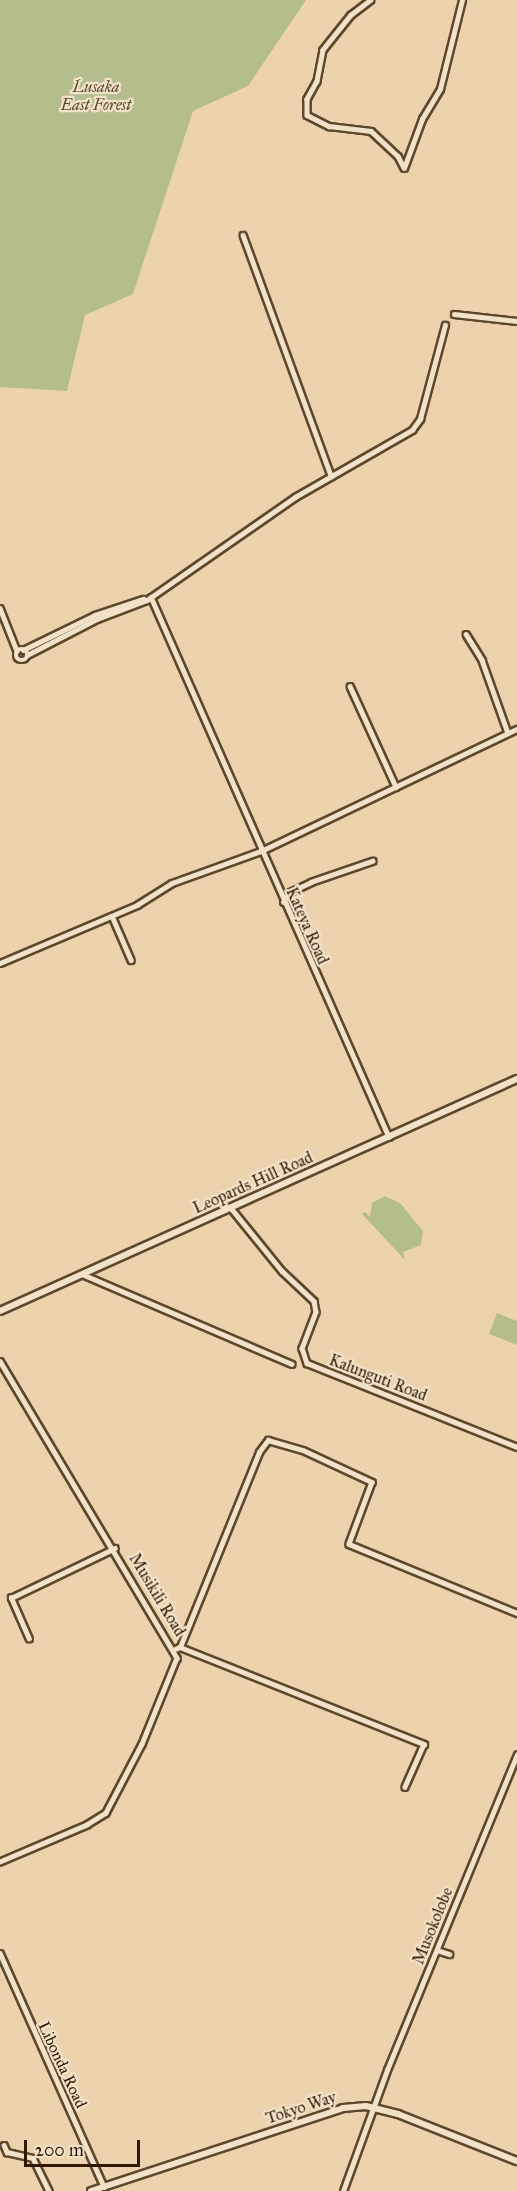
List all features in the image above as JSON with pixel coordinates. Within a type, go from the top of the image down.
[{"type":"main road","name":"Leopards Hill Road","points":[[0,1311],[517,1079]]},
{"type":"main road","name":"Tokyo Way","points":[[91,2191],[343,2108],[375,2107],[517,2162]]},
{"type":"street","points":[[371,0],[351,15],[323,50],[317,81],[307,99],[307,116],[329,126],[371,131],[398,156],[404,168],[422,119],[440,88],[453,49],[462,0]]},
{"type":"street","points":[[243,235],[331,476]]},
{"type":"street","points":[[454,314],[517,321]]},
{"type":"street","points":[[0,608],[3,624],[22,652],[95,615],[149,598],[213,552],[331,476],[417,425],[445,325]]},
{"type":"street","name":"Kateya Road","points":[[149,598],[209,722],[283,902],[389,1137]]},
{"type":"street","points":[[466,634],[482,660],[508,733]]},
{"type":"street","points":[[350,686],[396,788]]},
{"type":"street","points":[[0,963],[145,902],[172,883],[261,851],[517,729]]},
{"type":"street","points":[[283,902],[290,892],[311,882],[372,861]]},
{"type":"street","points":[[112,916],[131,960]]},
{"type":"street","name":"Kalunguti Road","points":[[231,1208],[282,1272],[314,1301],[316,1312],[302,1348],[307,1363],[517,1447]]},
{"type":"street","points":[[82,1274],[292,1364]]},
{"type":"street","name":"Musikili Road","points":[[0,1361],[178,1648],[177,1658],[155,1715],[106,1813],[87,1825],[0,1862]]},
{"type":"street","points":[[405,1787],[424,1744],[178,1648],[259,1452],[268,1440],[303,1450],[372,1482],[349,1544],[517,1613]]},
{"type":"street","points":[[29,1639],[11,1598],[115,1548]]},
{"type":"street","name":"Musokolobe","points":[[343,2191],[437,1950],[517,1755]]},
{"type":"street","points":[[509,1776],[517,1779]]},
{"type":"street","points":[[437,1950],[449,1954]]},
{"type":"street","name":"Libonda Road","points":[[0,1953],[104,2187]]},
{"type":"street","points":[[4,2145],[7,2152],[37,2162],[49,2191]]},
{"type":"green space","name":"Lusaka East Forest","points":[[0,0],[306,0],[248,86],[193,111],[133,294],[85,315],[67,391],[0,387]]},
{"type":"green space","points":[[385,1196],[400,1203],[423,1231],[421,1245],[403,1252],[405,1260],[362,1214],[365,1212],[370,1217],[372,1203]]},
{"type":"green space","points":[[497,1313],[517,1321],[517,1345],[489,1334]]}]
